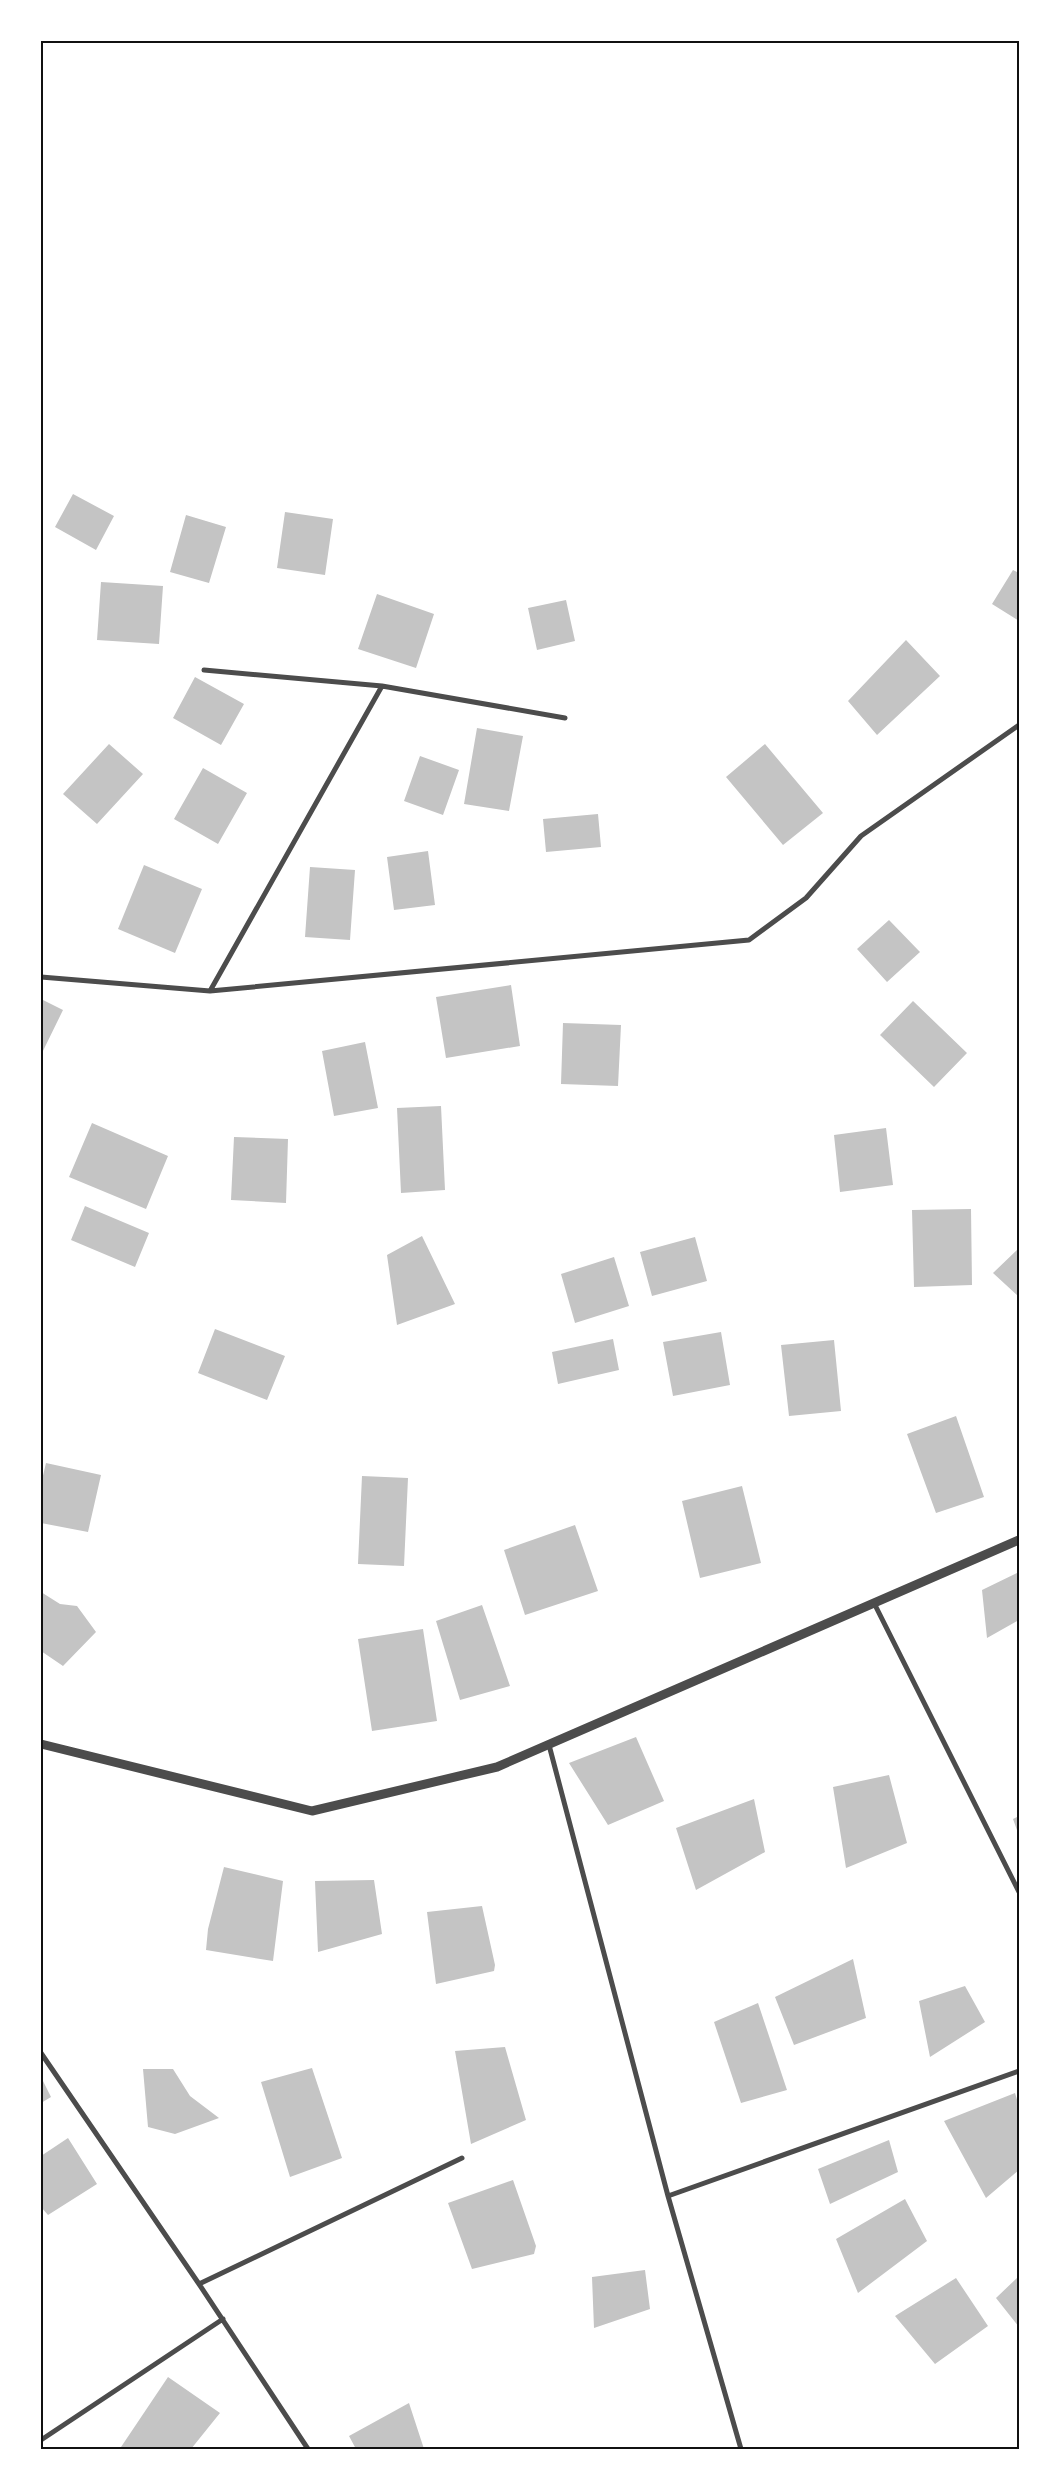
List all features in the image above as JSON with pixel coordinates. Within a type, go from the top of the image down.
[{"type":"street","points":[[204,670],[382,686],[565,718]]},
{"type":"street","points":[[210,991],[382,686]]},
{"type":"street","points":[[41,977],[210,991],[749,940],[806,898],[861,836],[1019,725]]},
{"type":"street","points":[[41,1744],[312,1811],[497,1767],[1019,1540]]},
{"type":"street","points":[[874,1603],[1019,1892]]},
{"type":"street","points":[[549,1745],[668,2196],[741,2449]]},
{"type":"street","points":[[41,2053],[223,2319],[308,2449]]},
{"type":"street","points":[[668,2196],[1019,2071]]},
{"type":"street","points":[[199,2284],[462,2158]]},
{"type":"street","points":[[41,2440],[223,2319]]},
{"type":"building","points":[[73,494],[114,516],[96,550],[55,527]]},
{"type":"building","points":[[285,512],[333,519],[325,575],[277,568]]},
{"type":"building","points":[[186,515],[226,527],[209,583],[170,572]]},
{"type":"building","points":[[1013,570],[1019,573],[1019,621],[992,604]]},
{"type":"building","points":[[101,582],[163,586],[159,644],[97,640]]},
{"type":"building","points":[[377,594],[434,614],[416,668],[358,649]]},
{"type":"building","points":[[566,600],[575,641],[537,650],[528,608]]},
{"type":"building","points":[[906,640],[940,676],[877,735],[848,701]]},
{"type":"building","points":[[195,677],[244,704],[221,745],[173,718]]},
{"type":"building","points":[[477,728],[523,736],[509,811],[464,804]]},
{"type":"building","points":[[109,744],[143,774],[97,824],[63,794]]},
{"type":"building","points":[[765,744],[823,813],[783,845],[726,777]]},
{"type":"building","points":[[420,756],[459,770],[443,815],[404,801]]},
{"type":"building","points":[[203,768],[247,793],[218,844],[174,819]]},
{"type":"building","points":[[598,814],[601,847],[546,852],[543,819]]},
{"type":"building","points":[[428,851],[435,905],[394,910],[387,857]]},
{"type":"building","points":[[144,865],[202,889],[175,953],[118,929]]},
{"type":"building","points":[[310,867],[355,870],[350,940],[305,937]]},
{"type":"building","points":[[889,920],[920,952],[887,982],[857,949]]},
{"type":"building","points":[[511,985],[520,1046],[446,1058],[436,997]]},
{"type":"building","points":[[41,999],[63,1010],[41,1055]]},
{"type":"building","points":[[913,1001],[967,1053],[934,1087],[880,1035]]},
{"type":"building","points":[[563,1023],[621,1025],[618,1086],[561,1084]]},
{"type":"building","points":[[365,1042],[378,1108],[334,1116],[322,1051]]},
{"type":"building","points":[[441,1106],[445,1190],[401,1193],[397,1108]]},
{"type":"building","points":[[92,1123],[168,1156],[146,1209],[69,1177]]},
{"type":"building","points":[[886,1128],[893,1185],[840,1192],[834,1135]]},
{"type":"building","points":[[234,1137],[288,1139],[286,1203],[231,1200]]},
{"type":"building","points":[[85,1206],[149,1233],[135,1267],[71,1240]]},
{"type":"building","points":[[971,1209],[972,1285],[914,1287],[912,1210]]},
{"type":"building","points":[[422,1236],[455,1304],[397,1325],[387,1255]]},
{"type":"building","points":[[695,1237],[707,1281],[652,1296],[640,1252]]},
{"type":"building","points":[[1019,1248],[1019,1297],[993,1273]]},
{"type":"building","points":[[614,1257],[629,1306],[575,1323],[561,1274]]},
{"type":"building","points":[[215,1329],[285,1356],[267,1400],[198,1373]]},
{"type":"building","points":[[721,1332],[730,1385],[673,1396],[663,1342]]},
{"type":"building","points":[[613,1339],[619,1370],[558,1384],[552,1352]]},
{"type":"building","points":[[834,1340],[841,1411],[789,1416],[781,1345]]},
{"type":"building","points":[[956,1416],[984,1497],[936,1513],[907,1434]]},
{"type":"building","points":[[46,1463],[101,1475],[88,1532],[41,1523],[41,1484]]},
{"type":"building","points":[[362,1476],[408,1478],[404,1566],[358,1564]]},
{"type":"building","points":[[742,1486],[761,1563],[700,1578],[682,1501]]},
{"type":"building","points":[[575,1525],[598,1591],[525,1615],[504,1550]]},
{"type":"building","points":[[1019,1572],[1019,1620],[987,1638],[982,1590]]},
{"type":"building","points":[[41,1592],[60,1604],[77,1606],[96,1632],[63,1666],[41,1651]]},
{"type":"building","points":[[482,1605],[510,1686],[460,1700],[436,1621]]},
{"type":"building","points":[[423,1629],[437,1721],[372,1731],[358,1639]]},
{"type":"building","points":[[636,1737],[664,1801],[608,1825],[569,1763]]},
{"type":"building","points":[[889,1775],[907,1843],[846,1868],[833,1787]]},
{"type":"building","points":[[754,1799],[765,1852],[696,1890],[676,1828]]},
{"type":"building","points":[[1019,1816],[1019,1833],[1018,1833],[1013,1819]]},
{"type":"building","points":[[224,1867],[283,1881],[273,1961],[206,1950],[208,1929]]},
{"type":"building","points":[[374,1880],[382,1934],[318,1952],[315,1881]]},
{"type":"building","points":[[482,1906],[495,1965],[494,1971],[436,1984],[427,1912]]},
{"type":"building","points":[[853,1959],[866,2018],[794,2045],[775,1997]]},
{"type":"building","points":[[965,1986],[985,2022],[930,2057],[919,2001]]},
{"type":"building","points":[[758,2003],[787,2090],[741,2103],[714,2022]]},
{"type":"building","points":[[505,2047],[526,2120],[471,2144],[455,2051]]},
{"type":"building","points":[[312,2068],[342,2158],[290,2177],[261,2082]]},
{"type":"building","points":[[143,2069],[173,2069],[190,2096],[219,2118],[175,2134],[148,2127]]},
{"type":"building","points":[[41,2077],[51,2097],[41,2103]]},
{"type":"building","points":[[1015,2093],[1019,2106],[1019,2170],[986,2198],[944,2121]]},
{"type":"building","points":[[68,2138],[97,2184],[48,2215],[41,2207],[41,2156]]},
{"type":"building","points":[[889,2140],[898,2172],[830,2204],[818,2169]]},
{"type":"building","points":[[513,2180],[536,2246],[534,2254],[472,2269],[448,2203]]},
{"type":"building","points":[[905,2199],[927,2241],[858,2293],[836,2239]]},
{"type":"building","points":[[645,2270],[650,2309],[594,2328],[592,2277]]},
{"type":"building","points":[[1019,2276],[1019,2327],[996,2298]]},
{"type":"building","points":[[956,2278],[988,2326],[935,2364],[895,2316]]},
{"type":"building","points":[[168,2377],[220,2413],[191,2449],[124,2449],[121,2447]]},
{"type":"building","points":[[409,2403],[424,2449],[356,2449],[349,2436]]}]
